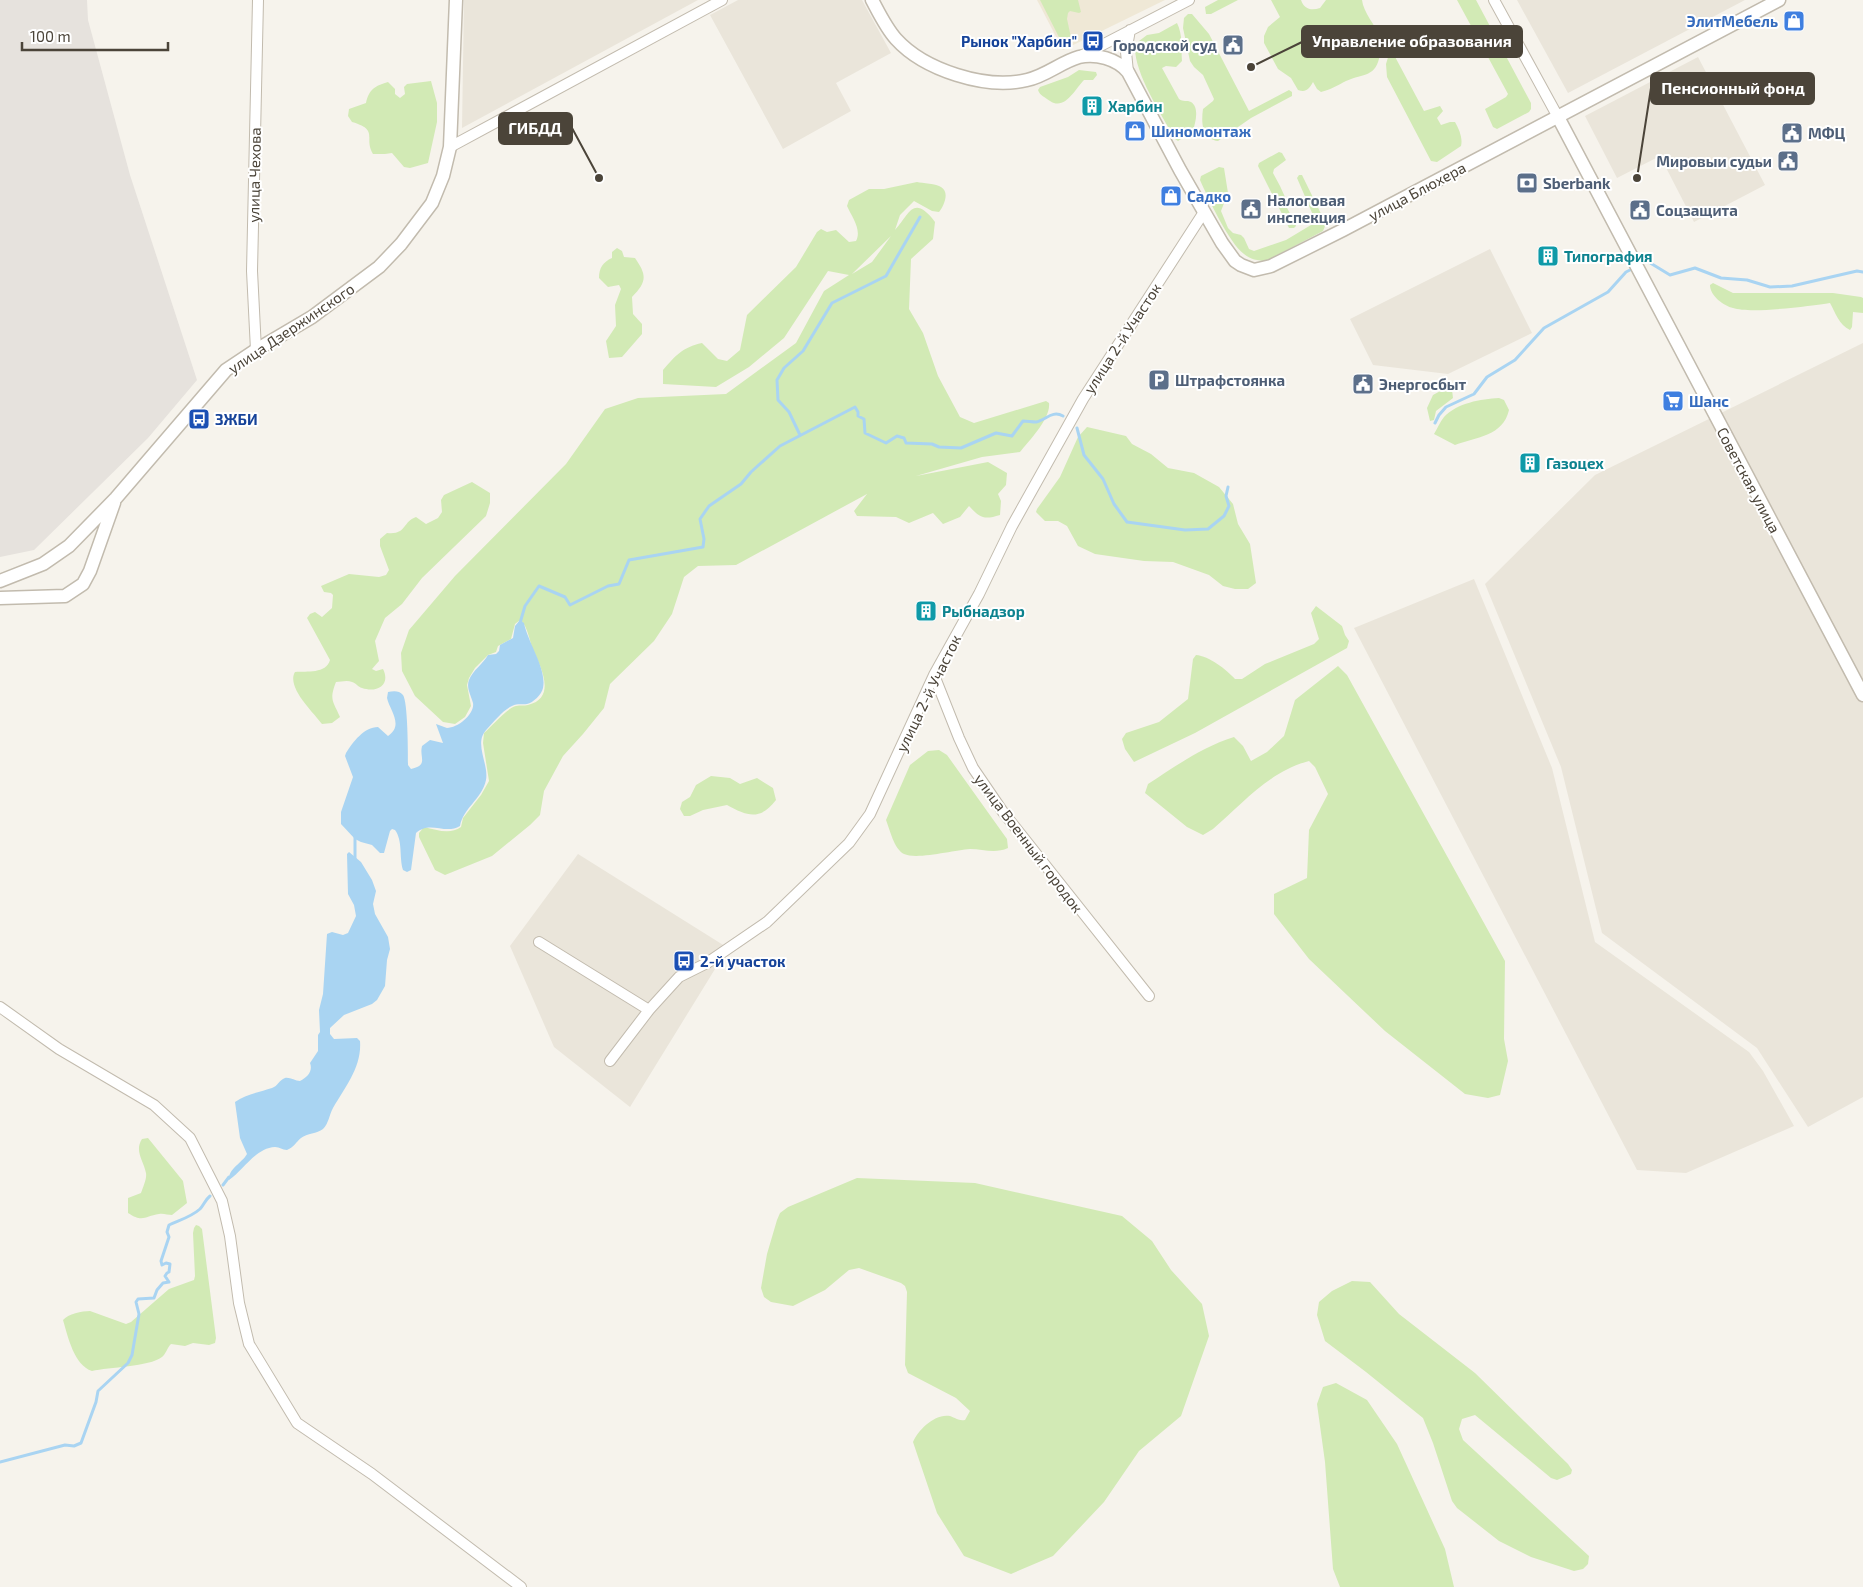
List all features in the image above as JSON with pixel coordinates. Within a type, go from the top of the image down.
[{"type":"street","name":"улица Чехова","points":[[256,350],[252,271],[258,0]]},
{"type":"street","name":"улица Дзержинского","points":[[0,581],[43,564],[69,546],[116,498],[226,370],[312,316],[378,267],[401,244],[432,203],[444,176],[450,147],[456,0]]},
{"type":"street","points":[[450,147],[722,0]]},
{"type":"street","points":[[872,0],[890,31],[904,46],[930,64],[955,74],[979,80],[1006,83],[1042,76],[1189,0]]},
{"type":"street","name":"Советская улица","points":[[1494,0],[1558,117],[1863,694]]},
{"type":"street","name":"улица Блюхера","points":[[1078,58],[1096,57],[1114,61],[1123,66],[1128,72],[1204,212],[1235,261],[1254,270],[1263,269],[1336,234],[1779,0]]},
{"type":"street","points":[[1128,72],[1126,52],[1130,30]]},
{"type":"street","name":"улица 2-й Участок","points":[[610,1061],[648,1010],[679,978],[707,963],[767,922],[849,843],[870,814],[934,675],[979,594],[1012,526],[1083,399],[1204,212]]},
{"type":"street","name":"улица Дзержинского","points":[[0,598],[65,596],[83,584],[90,571],[116,498]]},
{"type":"street","name":"улица Военный городок","points":[[934,675],[973,768],[1003,812],[1148,996]]},
{"type":"street","points":[[539,942],[648,1010]]},
{"type":"street","points":[[0,1007],[59,1049],[154,1104],[190,1138],[222,1201],[230,1236],[239,1303],[249,1344],[297,1423],[372,1474],[521,1587]]},
{"type":"shaded area","points":[[0,0],[87,0],[88,20],[130,175],[197,380],[148,438],[34,550],[0,557]]},
{"type":"shaded area","points":[[464,0],[698,0],[462,128]]},
{"type":"shaded area","points":[[738,0],[862,0],[891,53],[836,83],[851,111],[783,149],[710,15]]},
{"type":"shaded area","points":[[1037,0],[1165,0],[1063,50]]},
{"type":"shaded area","points":[[1517,0],[1745,0],[1568,93]]},
{"type":"shaded area","points":[[1698,57],[1765,185],[1694,222],[1660,156],[1617,178],[1585,116]]},
{"type":"shaded area","points":[[1490,249],[1532,333],[1448,374],[1373,365],[1350,319]]},
{"type":"shaded area","points":[[1863,343],[1863,1097],[1808,1127],[1757,1048],[1602,933],[1561,767],[1485,584],[1595,475]]},
{"type":"shaded area","points":[[1474,579],[1552,768],[1595,942],[1749,1052],[1763,1071],[1794,1126],[1686,1173],[1637,1170],[1354,628]]},
{"type":"shaded area","points":[[578,854],[728,948],[630,1107],[554,1047],[510,946]]},
{"type":"green space","points":[[1040,0],[1078,0],[1081,12],[1070,11],[1067,19],[1072,42],[1062,43]]},
{"type":"green space","points":[[1218,0],[1238,0],[1211,14],[1206,14],[1205,7]]},
{"type":"green space","points":[[1271,0],[1301,0],[1306,7],[1314,9],[1320,8],[1326,0],[1362,0],[1381,39],[1380,54],[1376,67],[1368,74],[1321,92],[1313,82],[1307,90],[1298,90],[1291,78],[1278,69],[1264,43],[1264,36],[1268,27],[1280,17]]},
{"type":"green space","points":[[1457,0],[1476,0],[1531,103],[1529,112],[1497,129],[1493,127],[1485,109],[1508,94]]},
{"type":"green space","points":[[1188,14],[1192,14],[1209,34],[1249,111],[1289,90],[1292,92],[1292,96],[1251,118],[1218,141],[1209,137],[1204,130],[1202,120],[1203,109],[1214,99],[1203,75],[1190,61],[1183,28],[1184,18]]},
{"type":"green space","points":[[1177,23],[1181,37],[1182,61],[1176,67],[1166,66],[1162,68],[1179,99],[1191,102],[1196,112],[1193,131],[1178,141],[1175,139],[1143,80],[1138,67],[1135,44],[1147,35],[1159,33]]},
{"type":"green space","points":[[1390,51],[1393,53],[1424,111],[1440,106],[1443,111],[1437,118],[1441,125],[1455,122],[1459,131],[1461,146],[1437,162],[1431,161],[1387,77],[1386,64]]},
{"type":"green space","points":[[1079,70],[1096,72],[1097,75],[1093,80],[1084,80],[1065,101],[1055,103],[1039,92],[1040,87],[1068,77]]},
{"type":"green space","points":[[431,81],[437,103],[437,122],[428,163],[410,168],[404,167],[392,153],[373,154],[370,148],[368,131],[361,125],[352,122],[348,116],[349,109],[366,103],[371,91],[383,83],[388,82],[395,89],[395,94],[400,98],[405,94],[404,87],[407,84]]},
{"type":"green space","points":[[1279,152],[1282,153],[1286,160],[1274,169],[1273,173],[1295,223],[1296,226],[1294,228],[1289,228],[1258,166],[1259,163]]},
{"type":"green space","points":[[1219,167],[1224,168],[1228,193],[1221,211],[1228,228],[1233,233],[1244,238],[1249,249],[1254,251],[1286,240],[1316,222],[1297,178],[1299,175],[1302,175],[1326,224],[1323,231],[1266,261],[1246,256],[1232,240],[1213,208],[1200,180],[1201,176]]},
{"type":"green space","points":[[917,182],[939,186],[945,192],[944,203],[939,212],[932,211],[914,201],[900,215],[895,230],[908,213],[916,208],[928,213],[935,222],[933,239],[911,259],[909,309],[923,333],[938,376],[960,417],[974,423],[1046,401],[1049,403],[1049,409],[1043,422],[1020,452],[982,457],[916,476],[988,462],[1007,473],[1006,485],[998,494],[1001,501],[1000,515],[986,518],[976,513],[969,506],[960,517],[943,524],[933,513],[909,523],[896,517],[857,516],[854,511],[867,494],[736,565],[698,566],[684,577],[672,614],[654,641],[610,684],[604,708],[563,756],[544,791],[540,815],[492,856],[445,875],[435,870],[419,837],[419,833],[424,827],[452,831],[461,827],[463,818],[481,795],[489,781],[483,743],[484,733],[512,707],[528,705],[537,701],[542,696],[544,681],[543,673],[526,629],[520,620],[515,624],[511,639],[498,646],[496,652],[488,655],[475,668],[469,678],[467,685],[471,706],[465,717],[455,724],[443,722],[415,696],[402,671],[401,653],[409,630],[455,576],[566,464],[605,409],[638,398],[726,394],[796,343],[824,291],[849,275],[828,271],[784,338],[749,367],[716,387],[663,384],[663,370],[676,356],[690,347],[702,343],[718,359],[727,361],[740,350],[747,315],[796,267],[817,232],[821,229],[827,232],[836,230],[849,242],[856,241],[858,232],[847,206],[849,200],[869,189],[884,189]],"holes":[[[891,236],[872,262],[852,274]]]},
{"type":"green space","points":[[617,248],[622,251],[624,257],[635,258],[642,269],[643,283],[632,297],[633,314],[642,324],[642,334],[622,357],[609,358],[606,341],[616,326],[615,305],[621,289],[619,285],[608,287],[599,278],[599,274],[602,266],[612,258],[612,252]]},
{"type":"green space","points":[[1713,283],[1733,293],[1833,293],[1861,297],[1863,298],[1863,313],[1853,312],[1850,330],[1840,322],[1830,303],[1766,310],[1742,310],[1726,305],[1715,297],[1710,285]]},
{"type":"green space","points":[[1444,389],[1452,390],[1453,398],[1436,411],[1434,420],[1430,421],[1427,408],[1433,395]]},
{"type":"green space","points":[[1499,398],[1504,400],[1509,410],[1506,419],[1501,425],[1488,434],[1455,445],[1434,434],[1444,417],[1456,408],[1485,399]]},
{"type":"green space","points":[[1087,427],[1126,436],[1132,444],[1151,454],[1168,468],[1194,473],[1219,487],[1233,504],[1238,524],[1250,544],[1256,583],[1248,589],[1235,589],[1223,586],[1209,575],[1173,562],[1144,561],[1095,554],[1078,546],[1067,526],[1058,521],[1045,521],[1036,512],[1037,509],[1060,477],[1078,437]]},
{"type":"green space","points":[[472,482],[490,493],[490,503],[486,516],[422,578],[402,604],[385,618],[375,641],[379,661],[372,669],[376,671],[383,669],[385,675],[384,683],[377,688],[368,689],[350,681],[336,682],[332,697],[340,717],[332,723],[322,724],[297,692],[293,678],[295,672],[325,668],[330,660],[307,618],[315,612],[322,617],[332,608],[333,595],[324,592],[321,586],[349,574],[379,577],[386,575],[389,570],[380,546],[380,539],[387,533],[398,532],[416,517],[426,524],[438,518],[442,512],[441,500],[444,495]]},
{"type":"green space","points":[[1316,606],[1342,626],[1349,641],[1347,648],[1195,733],[1134,762],[1125,749],[1122,739],[1126,733],[1159,722],[1188,699],[1193,659],[1196,655],[1217,664],[1235,679],[1242,679],[1265,664],[1314,644],[1319,639],[1311,613]]},
{"type":"green space","points":[[1338,666],[1347,675],[1505,961],[1504,1039],[1508,1061],[1500,1095],[1488,1098],[1465,1094],[1385,1031],[1309,959],[1274,914],[1274,894],[1307,878],[1309,830],[1328,794],[1315,767],[1309,761],[1282,772],[1269,780],[1213,829],[1203,835],[1187,827],[1145,793],[1148,784],[1179,764],[1222,741],[1234,737],[1243,746],[1251,761],[1267,752],[1284,736],[1295,700]]},
{"type":"green space","points":[[939,750],[947,755],[1007,839],[1008,848],[994,851],[970,849],[910,856],[901,852],[898,848],[886,820],[910,765],[928,751]]},
{"type":"green space","points":[[711,776],[730,778],[740,784],[757,778],[773,788],[776,800],[770,807],[759,814],[747,814],[727,805],[684,816],[680,809],[682,802],[690,797],[696,785]]},
{"type":"green space","points":[[148,1138],[183,1181],[187,1203],[172,1215],[161,1214],[137,1218],[128,1213],[128,1198],[141,1193],[146,1173],[139,1148],[142,1139]]},
{"type":"green space","points":[[857,1178],[975,1183],[1122,1216],[1152,1241],[1171,1270],[1202,1304],[1209,1336],[1181,1416],[1139,1451],[1104,1502],[1053,1556],[1011,1574],[964,1556],[937,1513],[913,1442],[919,1432],[933,1420],[939,1417],[950,1416],[965,1420],[970,1411],[956,1398],[908,1373],[905,1365],[907,1292],[905,1286],[859,1268],[849,1270],[825,1290],[793,1306],[771,1302],[764,1297],[761,1288],[767,1254],[780,1213],[788,1207]]},
{"type":"green space","points":[[196,1225],[202,1229],[216,1338],[215,1343],[209,1345],[193,1343],[185,1346],[171,1344],[162,1357],[148,1363],[92,1371],[86,1368],[76,1357],[63,1320],[75,1313],[90,1311],[126,1324],[131,1322],[169,1289],[194,1280],[193,1233]]},
{"type":"green space","points":[[1352,1281],[1370,1282],[1399,1314],[1475,1373],[1568,1464],[1572,1470],[1571,1474],[1557,1480],[1551,1478],[1475,1415],[1462,1419],[1459,1429],[1463,1440],[1589,1556],[1588,1564],[1583,1569],[1574,1571],[1531,1557],[1499,1541],[1457,1508],[1452,1501],[1423,1418],[1325,1341],[1317,1315],[1319,1302],[1332,1291]]},
{"type":"green space","points":[[1336,1383],[1367,1400],[1397,1444],[1445,1549],[1454,1587],[1340,1587],[1333,1569],[1325,1462],[1317,1404],[1323,1387]]},
{"type":"water","points":[[520,620],[524,623],[540,664],[543,681],[541,693],[532,702],[508,708],[487,729],[481,740],[486,780],[481,793],[465,814],[460,826],[449,829],[432,827],[421,829],[416,833],[411,870],[407,872],[403,870],[399,839],[395,830],[392,829],[390,831],[384,853],[380,853],[372,845],[355,839],[341,824],[341,812],[353,777],[345,756],[346,753],[356,740],[368,730],[378,727],[388,736],[393,732],[396,723],[387,698],[388,692],[396,691],[403,695],[405,700],[408,765],[411,769],[420,765],[422,763],[422,746],[430,740],[443,743],[436,724],[447,728],[456,726],[469,716],[473,707],[468,686],[471,676],[488,655],[496,654],[499,651],[500,645],[513,638],[515,626]]},
{"type":"water","points":[[349,852],[361,862],[372,880],[376,891],[373,904],[375,914],[388,937],[390,949],[385,986],[377,1000],[372,1004],[344,1015],[330,1028],[330,1034],[334,1039],[357,1038],[360,1041],[356,1068],[323,1129],[303,1136],[287,1150],[275,1147],[261,1151],[229,1180],[231,1173],[247,1154],[240,1138],[235,1102],[248,1095],[274,1087],[285,1078],[300,1081],[309,1074],[311,1069],[310,1063],[318,1051],[318,1035],[320,1032],[319,1010],[323,994],[327,934],[332,932],[343,935],[348,933],[356,916],[354,905],[348,894],[347,854]]},
{"type":"waterway","points":[[800,435],[789,412],[778,400],[777,380],[784,368],[803,351],[832,303],[886,276],[920,217]]},
{"type":"waterway","points":[[1639,265],[1647,261],[1670,275],[1695,268],[1721,278],[1747,280],[1770,287],[1792,286],[1857,271],[1863,272]]},
{"type":"waterway","points":[[1435,423],[1446,407],[1474,394],[1487,377],[1515,360],[1544,328],[1608,292],[1626,272],[1634,268]]},
{"type":"waterway","points":[[520,623],[525,606],[539,586],[565,597],[570,605],[608,586],[619,584],[629,560],[703,547],[704,539],[700,519],[709,506],[741,484],[751,472],[780,446],[855,407],[858,416],[864,419],[865,433],[886,443],[897,436],[904,438],[906,443],[961,448],[996,433],[1012,436],[1023,421],[1036,422],[1056,414],[1063,416]]},
{"type":"waterway","points":[[1077,428],[1084,455],[1103,479],[1114,504],[1127,522],[1185,530],[1208,529],[1224,516],[1229,506],[1226,496],[1228,487]]},
{"type":"waterway","points":[[355,836],[355,860]]},
{"type":"waterway","points":[[223,1185],[229,1177]]},
{"type":"waterway","points":[[0,1462],[65,1445],[74,1446],[81,1443],[96,1402],[98,1391],[128,1363],[132,1355],[139,1314],[136,1302],[138,1299],[154,1298],[157,1290],[163,1283],[169,1282],[165,1276],[169,1272],[170,1264],[162,1265],[161,1261],[169,1237],[167,1232],[169,1225],[197,1212],[210,1196]]},
{"type":"place","name":"ЭлитМебель","points":[[1794,21]]},
{"type":"place","name":"Рынок \"Харбин\"","points":[[1093,41]]},
{"type":"place","name":"Городской суд","points":[[1233,45]]},
{"type":"place","name":"Управление образования","points":[[1251,67]]},
{"type":"place","name":"Харбин","points":[[1092,106]]},
{"type":"place","name":"Шиномонтаж","points":[[1135,131]]},
{"type":"place","name":"МФЦ","points":[[1792,133]]},
{"type":"place","name":"Мировыи судьи","points":[[1788,161]]},
{"type":"place","name":"ГИБДД","points":[[599,178]]},
{"type":"place","name":"Пенсионный фонд","points":[[1637,178]]},
{"type":"place","name":"Sberbank","points":[[1527,183]]},
{"type":"place","name":"Садко","points":[[1171,196]]},
{"type":"place","name":"Налоговая инспекция","points":[[1251,209]]},
{"type":"place","name":"Соцзащита","points":[[1640,210]]},
{"type":"place","name":"Типография","points":[[1548,256]]},
{"type":"place","name":"Штрафстоянка","points":[[1159,380]]},
{"type":"place","name":"Энергосбыт","points":[[1363,384]]},
{"type":"place","name":"Шанс","points":[[1673,401]]},
{"type":"place","name":"ЗЖБИ","points":[[199,419]]},
{"type":"place","name":"Газоцех","points":[[1530,463]]},
{"type":"place","name":"Рыбнадзор","points":[[926,611]]},
{"type":"place","name":"2-й участок","points":[[684,961]]}]
